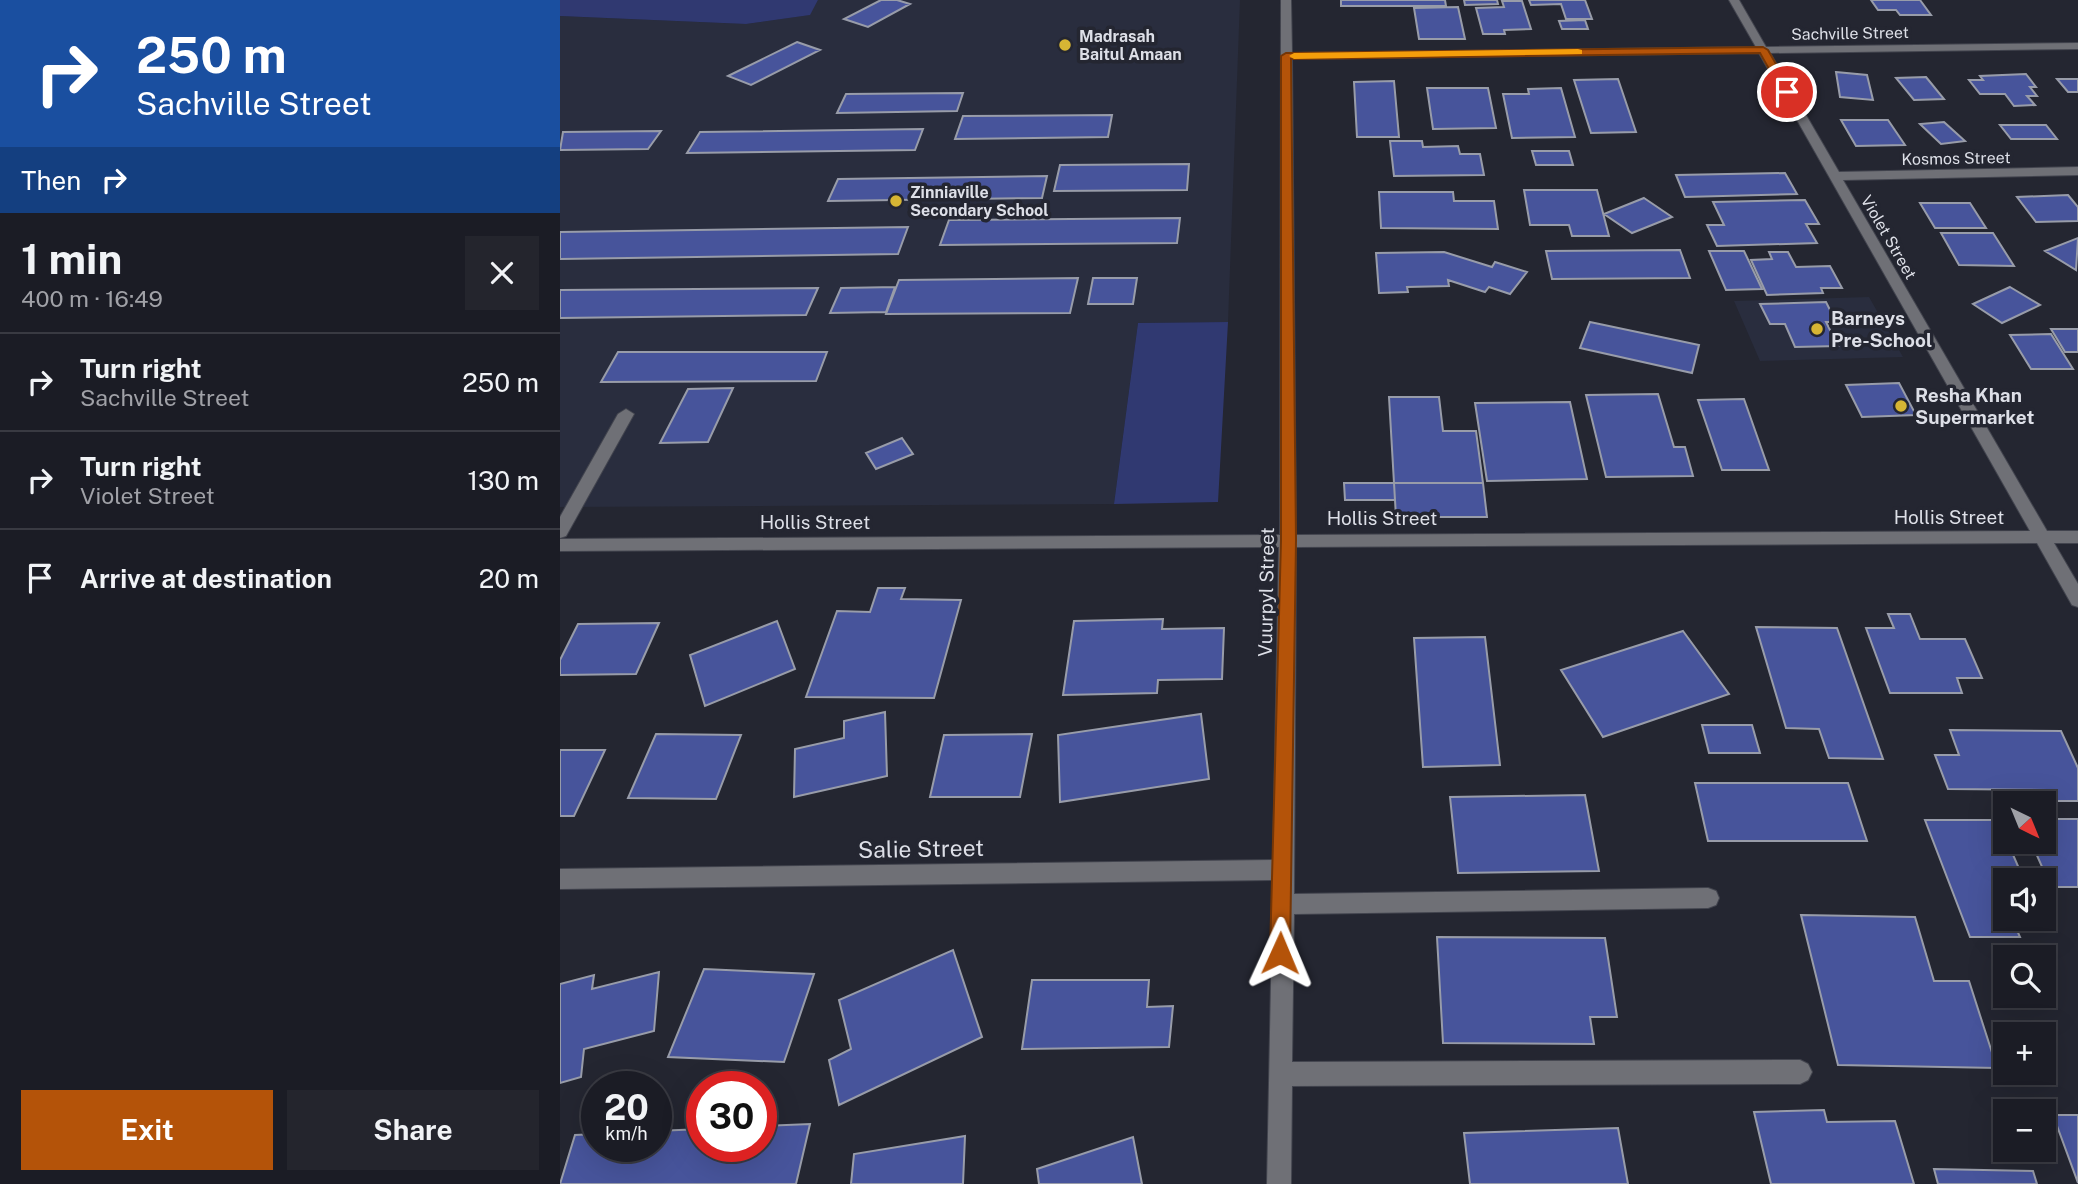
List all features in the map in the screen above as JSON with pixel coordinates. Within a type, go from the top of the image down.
[{"type":"street","name":"Vuurpyl Street","points":[[1279,1184],[1281,904],[1289,540],[1286,0]]},
{"type":"street","name":"Violet Street","points":[[1734,0],[2078,600]]},
{"type":"street","name":"Sachville Street","points":[[1286,56],[2078,47]]},
{"type":"street","name":"Kosmos Street","points":[[1834,176],[2078,171]]},
{"type":"street","points":[[560,532],[625,414]]},
{"type":"street","name":"Hollis Street","points":[[560,545],[2078,537]]},
{"type":"street","name":"Salie Street","points":[[560,879],[1282,870]]},
{"type":"street","points":[[1281,904],[1708,898]]},
{"type":"street","points":[[1279,1074],[1800,1072]]},
{"type":"shaded area","points":[[560,0],[818,0],[810,15],[746,24],[560,16]]},
{"type":"shaded area","name":"Zinniaville Secondary School","points":[[818,0],[1240,0],[1228,322],[1138,323],[1114,504],[560,507],[560,16],[746,24],[809,15]]},
{"type":"shaded area","name":"Barneys Pre-School","points":[[1869,297],[1903,357],[1760,361],[1734,301]]},
{"type":"shaded area","points":[[1228,322],[1218,502],[1114,504],[1138,323]]},
{"type":"building","points":[[881,0],[897,0],[910,4],[868,27],[844,19]]},
{"type":"building","points":[[1341,0],[1445,0],[1446,6],[1341,6]]},
{"type":"building","points":[[1464,0],[1497,0],[1498,4],[1465,5]]},
{"type":"building","points":[[1529,0],[1585,0],[1592,19],[1566,19],[1561,4],[1531,5]]},
{"type":"building","points":[[1871,0],[1920,0],[1931,15],[1900,15],[1896,10],[1878,10]]},
{"type":"building","points":[[1502,1],[1522,1],[1531,29],[1504,30],[1505,34],[1483,34],[1476,8],[1504,7]]},
{"type":"building","points":[[1458,7],[1465,39],[1419,39],[1414,8]]},
{"type":"building","points":[[1585,20],[1588,29],[1562,29],[1559,21]]},
{"type":"building","points":[[797,42],[820,50],[751,85],[728,76]]},
{"type":"building","points":[[1836,72],[1867,75],[1873,100],[1840,97]]},
{"type":"building","points":[[2026,74],[2036,87],[2030,87],[2037,96],[2027,96],[2035,105],[2014,106],[2005,94],[1980,94],[1969,80],[1983,80],[1980,76]]},
{"type":"building","points":[[1926,77],[1944,99],[1914,100],[1896,78]]},
{"type":"building","points":[[1618,79],[1636,132],[1591,133],[1574,80]]},
{"type":"building","points":[[2057,79],[2078,79],[2078,92],[2068,92]]},
{"type":"building","points":[[1394,81],[1399,137],[1357,137],[1354,82]]},
{"type":"building","points":[[1427,88],[1488,88],[1496,128],[1433,129]]},
{"type":"building","points":[[1561,88],[1575,137],[1512,138],[1503,94],[1529,94],[1528,89]]},
{"type":"building","points":[[963,93],[957,111],[837,113],[846,94]]},
{"type":"building","points":[[1112,115],[1108,137],[955,139],[963,116]]},
{"type":"building","points":[[1841,120],[1888,120],[1905,145],[1856,146]]},
{"type":"building","points":[[1944,122],[1965,141],[1941,144],[1920,124]]},
{"type":"building","points":[[2000,125],[2046,125],[2057,139],[2011,139]]},
{"type":"building","points":[[923,129],[915,150],[687,153],[700,132]]},
{"type":"building","points":[[661,131],[648,149],[560,150],[563,132]]},
{"type":"building","points":[[1390,141],[1422,141],[1423,147],[1458,146],[1460,154],[1480,154],[1484,175],[1394,176]]},
{"type":"building","points":[[1532,151],[1569,151],[1573,165],[1536,165]]},
{"type":"building","points":[[1189,164],[1187,190],[1054,191],[1060,165]]},
{"type":"building","points":[[1785,173],[1797,194],[1685,197],[1676,175]]},
{"type":"building","points":[[1047,176],[1042,198],[828,201],[838,179]]},
{"type":"building","points":[[1524,190],[1597,190],[1609,236],[1572,236],[1569,225],[1530,225]]},
{"type":"building","points":[[1379,192],[1453,192],[1454,201],[1494,201],[1498,229],[1381,228]]},
{"type":"building","points":[[2068,195],[2078,207],[2078,221],[2036,222],[2017,197]]},
{"type":"building","points":[[1644,198],[1672,217],[1632,233],[1604,214]]},
{"type":"building","points":[[1805,200],[1819,224],[1806,224],[1817,243],[1717,246],[1707,225],[1724,225],[1713,202]]},
{"type":"building","points":[[1920,203],[1970,203],[1986,228],[1935,228]]},
{"type":"building","points":[[1180,218],[1177,243],[940,245],[949,220]]},
{"type":"building","points":[[908,227],[898,254],[560,259],[560,232]]},
{"type":"building","points":[[1941,233],[1993,233],[2014,266],[1959,265]]},
{"type":"building","points":[[2078,238],[2076,270],[2045,251]]},
{"type":"building","points":[[1680,250],[1690,278],[1552,279],[1546,251]]},
{"type":"building","points":[[1709,251],[1744,251],[1762,289],[1726,290]]},
{"type":"building","points":[[1444,252],[1492,267],[1495,262],[1527,272],[1510,294],[1489,287],[1485,292],[1448,280],[1449,286],[1407,287],[1408,292],[1379,293],[1376,253]]},
{"type":"building","points":[[1769,252],[1788,252],[1796,267],[1830,266],[1842,288],[1821,288],[1823,293],[1767,295],[1751,260],[1772,259]]},
{"type":"building","points":[[1078,278],[1070,313],[886,314],[899,280]]},
{"type":"building","points":[[1093,278],[1137,278],[1133,304],[1088,304]]},
{"type":"building","points":[[895,287],[886,312],[830,313],[841,288]]},
{"type":"building","points":[[2010,287],[2040,305],[2002,323],[1973,304]]},
{"type":"building","points":[[818,288],[806,315],[560,318],[560,290]]},
{"type":"building","points":[[1826,302],[1836,322],[1826,322],[1838,346],[1795,347],[1785,324],[1770,324],[1760,304]]},
{"type":"building","points":[[1590,322],[1699,345],[1692,373],[1580,348]]},
{"type":"building","points":[[2051,329],[2078,329],[2078,352],[2065,352]]},
{"type":"building","points":[[2051,334],[2073,369],[2031,369],[2010,335]]},
{"type":"building","points":[[618,352],[827,352],[816,381],[601,382]]},
{"type":"building","points":[[1899,383],[1916,415],[1862,417],[1846,385]]},
{"type":"building","points":[[733,388],[708,442],[660,443],[688,389]]},
{"type":"building","points":[[1658,394],[1674,447],[1685,447],[1693,476],[1606,477],[1586,395]]},
{"type":"building","points":[[1389,397],[1439,397],[1443,431],[1476,431],[1483,483],[1394,483]]},
{"type":"building","points":[[1744,399],[1769,470],[1722,470],[1698,400]]},
{"type":"building","points":[[1570,402],[1587,479],[1487,481],[1475,403]]},
{"type":"building","points":[[902,438],[913,454],[876,469],[866,453]]},
{"type":"building","points":[[1344,483],[1394,483],[1395,500],[1345,500]]},
{"type":"building","points":[[1394,483],[1483,483],[1487,517],[1396,517]]},
{"type":"building","points":[[878,588],[905,588],[901,599],[961,600],[934,698],[806,697],[837,611],[870,612]]},
{"type":"building","points":[[1888,614],[1910,614],[1920,639],[1965,639],[1982,678],[1957,678],[1962,693],[1890,693],[1866,628],[1894,628]]},
{"type":"building","points":[[1163,619],[1162,629],[1224,628],[1222,679],[1158,680],[1157,693],[1063,695],[1074,621]]},
{"type":"building","points":[[777,621],[795,669],[705,706],[690,655]]},
{"type":"building","points":[[659,623],[636,674],[560,675],[560,660],[578,624]]},
{"type":"building","points":[[1756,627],[1837,628],[1883,759],[1829,758],[1819,729],[1786,728]]},
{"type":"building","points":[[1683,631],[1729,694],[1603,737],[1561,670]]},
{"type":"building","points":[[1485,637],[1500,765],[1423,767],[1414,638]]},
{"type":"building","points":[[885,712],[887,776],[794,797],[795,749],[844,738],[844,721]]},
{"type":"building","points":[[1201,714],[1209,779],[1060,802],[1058,735]]},
{"type":"building","points":[[1702,725],[1752,725],[1760,753],[1709,753]]},
{"type":"building","points":[[1950,730],[2061,731],[2078,768],[2078,801],[2056,801],[2056,791],[2047,790],[1948,789],[1935,755],[1959,755]]},
{"type":"building","points":[[656,734],[741,735],[716,799],[628,798]]},
{"type":"building","points":[[1032,734],[1020,797],[930,797],[944,735]]},
{"type":"building","points":[[560,750],[605,750],[574,816],[560,816]]},
{"type":"building","points":[[1695,783],[1848,783],[1867,841],[1708,841]]},
{"type":"building","points":[[1585,795],[1599,871],[1458,873],[1450,797]]},
{"type":"building","points":[[2056,819],[2078,819],[2078,887],[2056,887],[2056,868],[2043,868],[2036,854],[2056,854]]},
{"type":"building","points":[[1925,820],[1993,820],[1993,854],[2013,854],[2019,868],[1993,868],[1993,931],[2017,931],[2020,937],[1970,937]]},
{"type":"building","points":[[1801,915],[1915,917],[1934,981],[1969,981],[1993,1056],[1993,1068],[1838,1065]]},
{"type":"building","points":[[1437,937],[1605,938],[1617,1017],[1590,1017],[1594,1044],[1443,1043]]},
{"type":"building","points":[[953,950],[982,1037],[839,1105],[829,1060],[851,1049],[839,1000]]},
{"type":"building","points":[[704,969],[814,974],[784,1062],[668,1057]]},
{"type":"building","points":[[659,972],[654,1031],[584,1049],[581,1077],[560,1083],[560,984],[594,975],[592,989]]},
{"type":"building","points":[[1032,980],[1149,980],[1147,1007],[1173,1006],[1169,1047],[1022,1049]]},
{"type":"building","points":[[1824,1110],[1827,1122],[1895,1121],[1914,1184],[1771,1184],[1754,1112]]},
{"type":"building","points":[[2056,1115],[2078,1115],[2078,1183],[2056,1123]]},
{"type":"building","points":[[810,1124],[796,1184],[560,1184],[575,1135],[581,1135],[581,1162],[672,1162],[672,1130],[686,1130],[686,1162],[777,1162],[777,1125]]},
{"type":"building","points":[[1618,1128],[1628,1184],[1470,1184],[1464,1133]]},
{"type":"building","points":[[965,1136],[963,1184],[851,1184],[854,1154]]},
{"type":"building","points":[[1133,1137],[1142,1184],[1039,1184],[1037,1169]]},
{"type":"building","points":[[1934,1169],[2033,1171],[2037,1184],[1938,1184]]},
{"type":"slow traffic","points":[[1294,56],[1578,52]]},
{"type":"place","name":"Madrasah Baitul Amaan","points":[[1065,45]]},
{"type":"place","name":"Zinniaville Secondary School","points":[[896,201]]},
{"type":"place","name":"Barneys Pre-School","points":[[1817,329]]},
{"type":"place","name":"Resha Khan Supermarket","points":[[1901,406]]},
{"type":"route","points":[[1280,953],[1289,540],[1286,56],[1763,50],[1787,92]]}]
